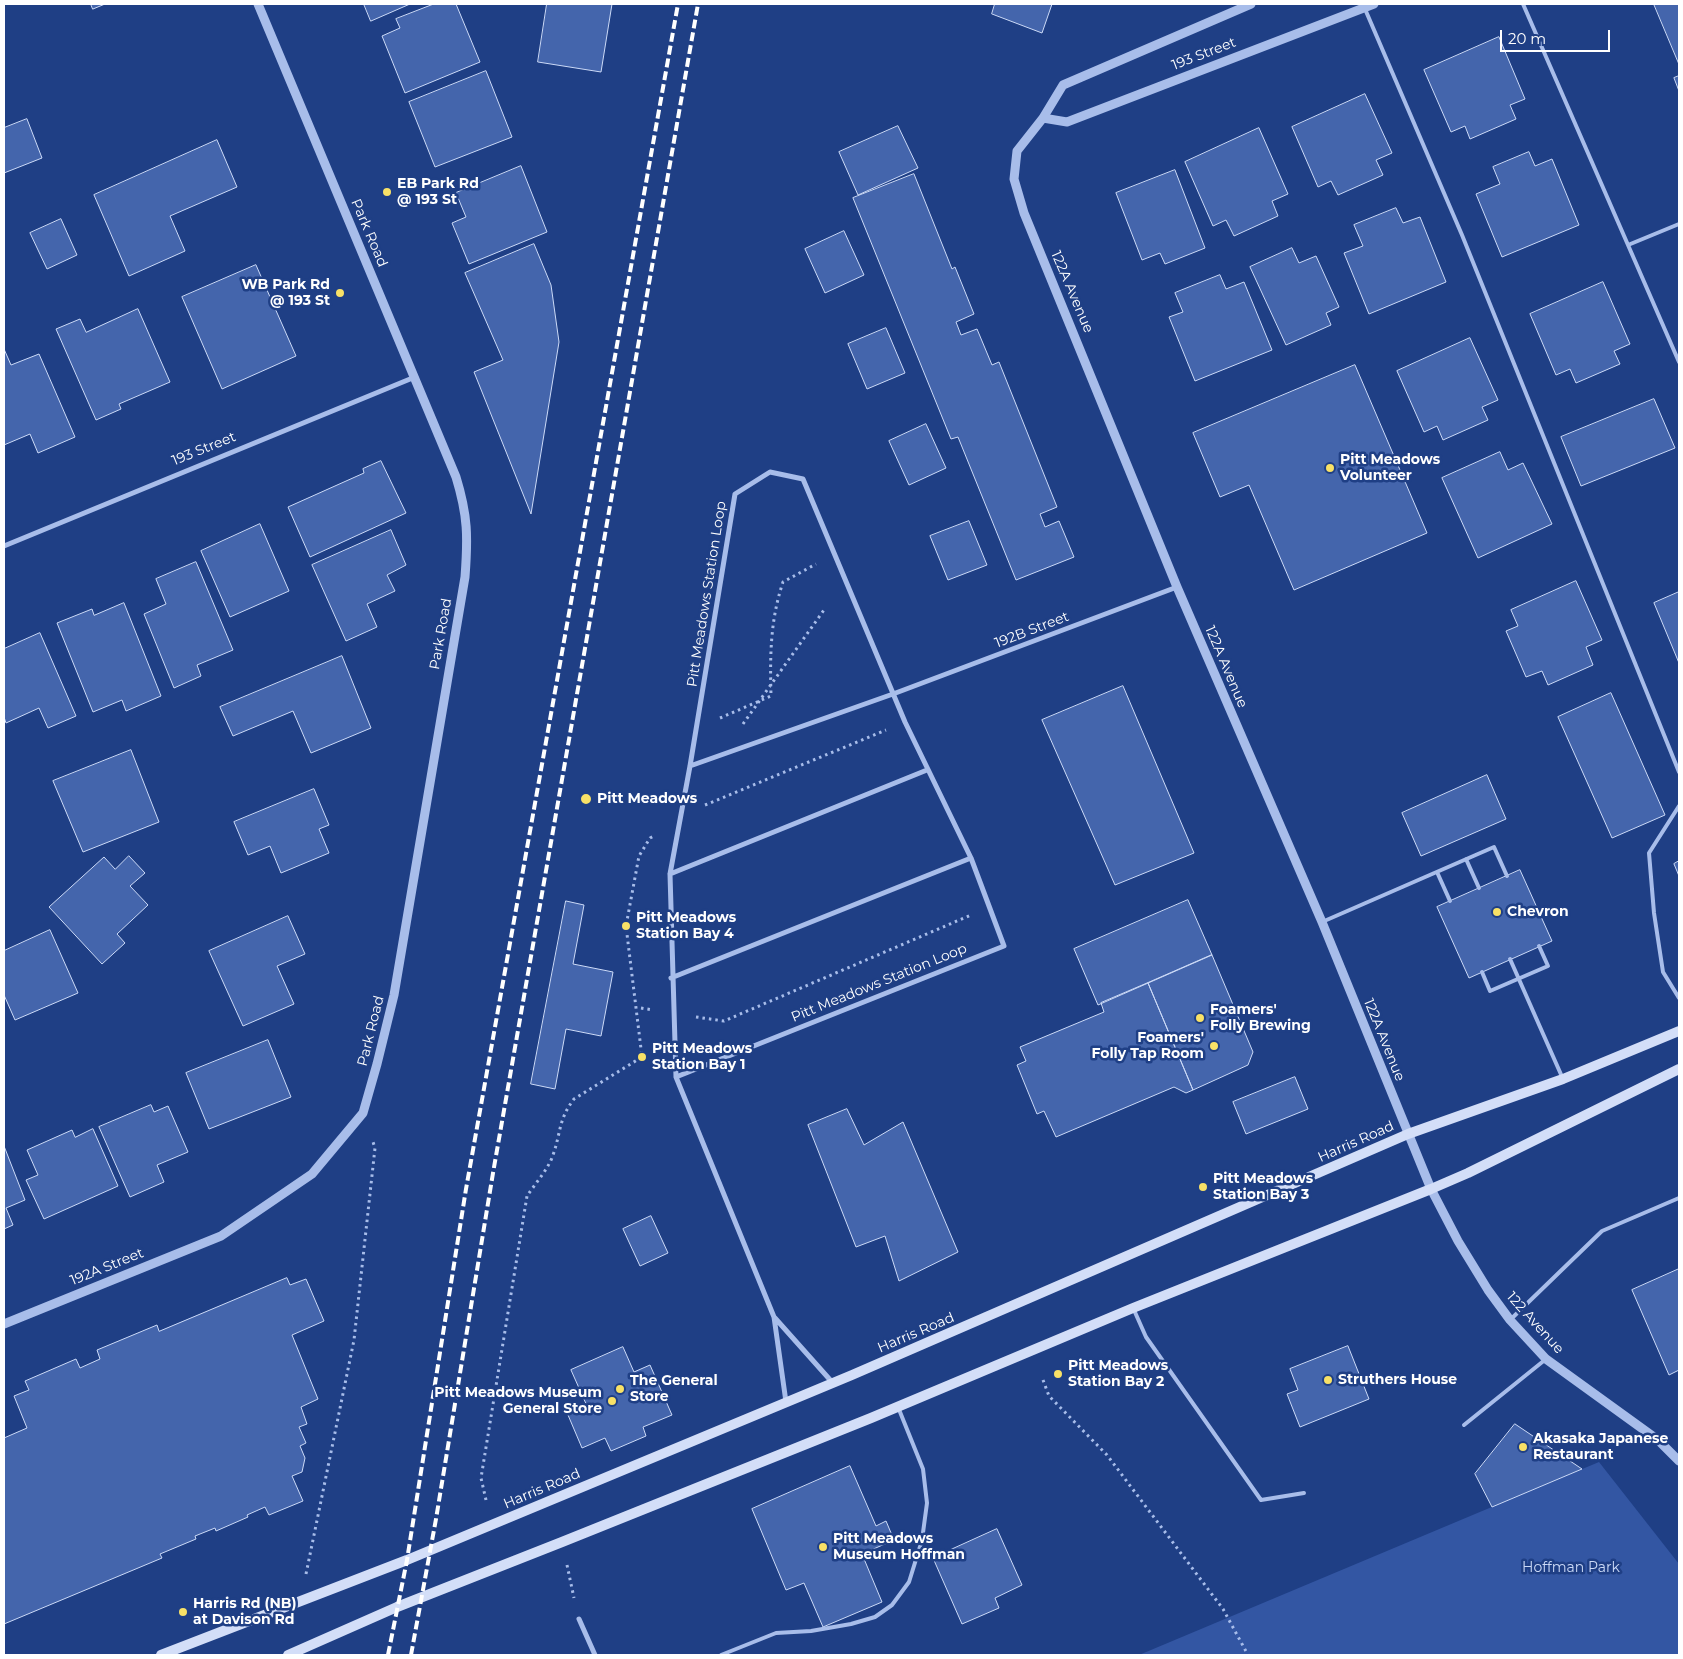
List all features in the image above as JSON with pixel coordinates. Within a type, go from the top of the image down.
[{"type":"main road","name":"Harris Road","points":[[161,1655],[492,1525],[833,1383],[1408,1134],[1563,1079],[1679,1031]]},
{"type":"main road","points":[[288,1655],[397,1607],[898,1407],[1133,1308],[1431,1189],[1679,1068]]},
{"type":"street","name":"Park Road","points":[[221,1236],[312,1174],[363,1113],[394,995],[465,577],[468,538],[464,500],[456,477],[258,4]]},
{"type":"street","name":"193 Street","points":[[1018,150],[1043,118],[1063,85],[1251,4]]},
{"type":"street","name":"193 Street","points":[[1043,118],[1067,122],[1374,4]]},
{"type":"street","name":"122A Avenue","points":[[1018,150],[1014,179],[1024,213],[1178,587],[1322,922],[1431,1189]]},
{"type":"street","name":"193 Street","points":[[4,546],[415,377]]},
{"type":"street","name":"Pitt Meadows Station Loop","points":[[676,1077],[1004,946],[972,858],[893,694],[803,479],[770,472],[734,494],[697,727],[670,874],[676,1077],[774,1318]]},
{"type":"street","name":"192B Street","points":[[893,694],[1178,587]]},
{"type":"street","points":[[690,766],[893,694]]},
{"type":"street","points":[[670,874],[928,770]]},
{"type":"street","points":[[672,978],[972,858]]},
{"type":"street","name":"122 Avenue","points":[[1431,1189],[1463,1249],[1488,1290],[1510,1320],[1546,1359],[1658,1440],[1679,1461]]},
{"type":"street","name":"192A Street","points":[[4,1324],[221,1236]]},
{"type":"street","points":[[774,1318],[833,1383]]},
{"type":"street","points":[[774,1318],[786,1402]]},
{"type":"street","points":[[579,1619],[595,1655]]},
{"type":"lane","points":[[1523,4],[1679,362]]},
{"type":"lane","points":[[1364,8],[1462,235],[1679,772]]},
{"type":"lane","points":[[1628,245],[1679,224]]},
{"type":"lane","points":[[1679,806],[1649,854],[1654,912],[1663,972],[1679,998]]},
{"type":"lane","points":[[1322,922],[1494,847],[1507,876]]},
{"type":"lane","points":[[1466,859],[1479,888]]},
{"type":"lane","points":[[1437,872],[1450,901]]},
{"type":"lane","points":[[1482,972],[1490,991],[1548,966],[1539,946]]},
{"type":"lane","points":[[1510,959],[1563,1079]]},
{"type":"lane","points":[[1510,1320],[1602,1231],[1679,1198]]},
{"type":"lane","points":[[1133,1308],[1146,1337],[1261,1500],[1304,1493]]},
{"type":"lane","points":[[1464,1425],[1546,1359]]},
{"type":"lane","points":[[721,1655],[776,1633],[811,1631],[851,1624],[875,1617],[892,1605],[909,1582],[922,1540],[927,1503],[923,1469],[898,1407]]},
{"type":"path","points":[[697,727],[771,696],[770,646],[776,604],[783,582],[799,572],[835,556]]},
{"type":"path","points":[[492,1525],[481,1478],[527,1196],[553,1156],[561,1120],[574,1100],[642,1057],[626,926],[639,856],[650,838],[658,834]]},
{"type":"path","points":[[724,1021],[990,907]]},
{"type":"path","points":[[300,1601],[354,1340],[375,1148],[363,1113]]},
{"type":"path","points":[[1043,1380],[1049,1396],[1107,1455],[1223,1609],[1248,1655]]},
{"type":"path","points":[[562,1542],[579,1619]]},
{"type":"green space","name":"Hoffman Park","points":[[1599,1462],[1679,1564],[1679,1655],[1139,1655]]},
{"type":"building","points":[[91,4],[105,4],[93,9]]},
{"type":"building","points":[[364,4],[410,4],[371,21]]},
{"type":"building","points":[[434,4],[456,4],[480,62],[405,93],[382,36],[400,28],[396,19]]},
{"type":"building","points":[[547,4],[612,4],[601,72],[538,62]]},
{"type":"building","points":[[995,4],[1052,4],[1042,33],[992,14]]},
{"type":"building","points":[[1654,4],[1679,4],[1679,64]]},
{"type":"building","points":[[1499,37],[1525,99],[1510,105],[1516,119],[1470,139],[1465,126],[1451,132],[1424,70]]},
{"type":"building","points":[[486,71],[512,137],[435,167],[409,102]]},
{"type":"building","points":[[1679,76],[1679,91],[1674,78]]},
{"type":"building","points":[[1365,94],[1392,153],[1376,160],[1383,175],[1338,195],[1331,181],[1318,187],[1292,127]]},
{"type":"building","points":[[27,119],[42,158],[4,173],[4,128]]},
{"type":"building","points":[[898,126],[918,168],[858,195],[839,152]]},
{"type":"building","points":[[1259,128],[1288,194],[1272,201],[1278,216],[1234,236],[1226,220],[1213,226],[1185,162]]},
{"type":"building","points":[[217,140],[237,187],[170,216],[185,251],[129,276],[94,195]]},
{"type":"building","points":[[1529,152],[1535,166],[1552,159],[1579,225],[1502,257],[1476,194],[1500,184],[1493,167]]},
{"type":"building","points":[[521,166],[547,232],[469,264],[452,223],[466,217],[456,193]]},
{"type":"building","points":[[1175,170],[1205,248],[1165,264],[1160,253],[1142,260],[1116,193]]},
{"type":"building","points":[[914,174],[952,269],[955,267],[974,314],[956,322],[961,335],[977,329],[992,365],[999,362],[1057,507],[1040,514],[1045,527],[1059,521],[1074,557],[1016,580],[958,437],[951,439],[853,198]]},
{"type":"building","points":[[1396,208],[1403,223],[1420,217],[1446,282],[1369,314],[1344,253],[1363,246],[1354,225]]},
{"type":"building","points":[[61,219],[77,255],[47,269],[30,233]]},
{"type":"building","points":[[844,231],[864,275],[825,293],[805,249]]},
{"type":"building","points":[[534,244],[551,285],[559,342],[531,514],[474,372],[503,360],[465,273]]},
{"type":"building","points":[[1292,248],[1299,263],[1316,256],[1339,307],[1326,313],[1331,325],[1286,345],[1250,267]]},
{"type":"building","points":[[256,265],[296,356],[222,389],[182,297]]},
{"type":"building","points":[[1220,275],[1226,289],[1244,282],[1272,350],[1195,381],[1169,317],[1183,312],[1175,293]]},
{"type":"building","points":[[1603,282],[1630,344],[1614,351],[1620,364],[1576,383],[1570,369],[1556,375],[1530,314]]},
{"type":"building","points":[[138,309],[170,382],[119,404],[121,409],[96,420],[56,329],[80,319],[86,332]]},
{"type":"building","points":[[886,328],[905,373],[867,389],[848,344]]},
{"type":"building","points":[[1470,338],[1498,400],[1482,407],[1488,420],[1443,440],[1437,426],[1424,432],[1397,371]]},
{"type":"building","points":[[4,349],[11,365],[39,354],[75,437],[38,453],[30,434],[4,445]]},
{"type":"building","points":[[1355,365],[1427,533],[1294,590],[1249,485],[1220,497],[1193,433]]},
{"type":"building","points":[[1654,399],[1675,448],[1581,486],[1561,437]]},
{"type":"building","points":[[926,424],[946,468],[909,485],[889,441]]},
{"type":"building","points":[[1500,452],[1508,470],[1523,463],[1552,524],[1478,558],[1442,478]]},
{"type":"building","points":[[381,461],[406,513],[310,557],[288,507],[364,473],[363,469]]},
{"type":"building","points":[[969,521],[987,565],[948,580],[930,536]]},
{"type":"building","points":[[260,524],[289,591],[230,617],[201,551]]},
{"type":"building","points":[[391,530],[406,565],[387,575],[395,591],[367,604],[377,627],[346,641],[312,565]]},
{"type":"building","points":[[196,562],[233,650],[197,665],[201,676],[174,688],[144,614],[166,604],[156,579]]},
{"type":"building","points":[[1576,581],[1602,640],[1586,647],[1593,665],[1548,685],[1542,671],[1526,677],[1506,631],[1518,626],[1511,610]]},
{"type":"building","points":[[1679,592],[1679,663],[1654,603]]},
{"type":"building","points":[[124,603],[161,696],[126,711],[122,700],[93,712],[57,623],[92,609],[94,615]]},
{"type":"building","points":[[40,633],[76,716],[48,728],[39,708],[6,723],[4,717],[4,649]]},
{"type":"building","points":[[342,656],[371,728],[311,753],[293,711],[233,736],[220,707]]},
{"type":"building","points":[[1123,686],[1194,853],[1115,885],[1042,720]]},
{"type":"building","points":[[1611,693],[1665,815],[1612,838],[1558,717]]},
{"type":"building","points":[[131,750],[159,822],[83,852],[53,781]]},
{"type":"building","points":[[1487,775],[1506,819],[1421,856],[1402,813]]},
{"type":"building","points":[[314,789],[329,825],[319,829],[329,853],[281,873],[270,846],[248,855],[234,822]]},
{"type":"building","points":[[129,856],[145,873],[130,886],[148,905],[117,934],[125,943],[102,964],[49,907],[104,857],[115,869]]},
{"type":"building","points":[[1679,861],[1679,876],[1674,864]]},
{"type":"building","points":[[1520,870],[1552,941],[1469,978],[1437,907]]},
{"type":"building","points":[[1188,900],[1212,955],[1098,1005],[1074,949]]},
{"type":"building","points":[[566,901],[584,905],[573,964],[613,972],[601,1036],[566,1029],[555,1089],[531,1084]]},
{"type":"building","points":[[288,916],[305,954],[277,966],[294,1004],[243,1026],[209,951]]},
{"type":"building","points":[[50,930],[78,993],[15,1020],[4,995],[4,951]]},
{"type":"building","name":"Foamers' Folly Brewing","points":[[1212,955],[1253,1052],[1248,1065],[1193,1090],[1148,983]]},
{"type":"building","points":[[1148,983],[1193,1090],[1186,1093],[1174,1087],[1056,1137],[1044,1111],[1037,1114],[1017,1065],[1026,1061],[1020,1047],[1104,1012],[1101,1003]]},
{"type":"building","points":[[268,1040],[291,1097],[209,1129],[186,1073]]},
{"type":"building","points":[[1295,1077],[1308,1109],[1246,1134],[1233,1102]]},
{"type":"building","points":[[151,1105],[154,1112],[168,1106],[188,1152],[157,1165],[164,1182],[130,1197],[99,1127]]},
{"type":"building","points":[[847,1109],[864,1145],[903,1122],[958,1252],[899,1281],[885,1236],[856,1247],[808,1125]]},
{"type":"building","points":[[93,1129],[118,1186],[44,1219],[26,1180],[38,1175],[27,1150],[72,1130],[75,1137]]},
{"type":"building","points":[[4,1146],[25,1200],[6,1208],[13,1225],[4,1229]]},
{"type":"building","points":[[651,1216],[668,1253],[640,1266],[623,1229]]},
{"type":"building","points":[[1679,1269],[1679,1370],[1669,1375],[1632,1290]]},
{"type":"building","points":[[287,1278],[290,1285],[306,1279],[324,1321],[292,1335],[318,1399],[301,1407],[307,1424],[299,1427],[306,1443],[300,1446],[305,1458],[302,1472],[292,1476],[303,1501],[269,1515],[265,1507],[247,1515],[248,1517],[216,1531],[215,1528],[195,1536],[196,1539],[160,1554],[162,1558],[4,1624],[4,1438],[27,1428],[14,1396],[29,1390],[25,1381],[76,1359],[80,1368],[100,1359],[97,1350],[157,1325],[159,1331]]},
{"type":"building","name":"Struthers House","points":[[1348,1346],[1369,1399],[1300,1427],[1287,1394],[1298,1390],[1290,1369]]},
{"type":"building","name":"The General Store","points":[[623,1347],[634,1372],[650,1365],[672,1415],[643,1427],[646,1436],[611,1451],[605,1438],[582,1448],[568,1415],[587,1406],[571,1370]]},
{"type":"building","name":"Akasaka Japanese Restaurant","points":[[1515,1424],[1582,1469],[1492,1507],[1475,1474]]},
{"type":"building","name":"Pitt Meadows Museum Hoffman","points":[[850,1466],[876,1526],[886,1521],[894,1540],[862,1554],[882,1602],[823,1627],[804,1583],[786,1590],[752,1509]]},
{"type":"building","points":[[997,1529],[1022,1585],[995,1598],[999,1608],[962,1624],[933,1558]]},
{"type":"railway","points":[[388,1655],[407,1560],[466,1189],[678,4]]},
{"type":"railway","points":[[411,1655],[436,1519],[493,1173],[698,4]]},
{"type":"place","name":"EB Park Rd @ 193 St","points":[[387,192]]},
{"type":"place","name":"WB Park Rd @ 193 St","points":[[340,293]]},
{"type":"place","name":"Pitt Meadows Volunteer","points":[[1330,468]]},
{"type":"place","name":"Pitt Meadows","points":[[586,799]]},
{"type":"place","name":"Chevron","points":[[1497,912]]},
{"type":"place","name":"Pitt Meadows Station Bay 4","points":[[626,926]]},
{"type":"place","name":"Foamers' Folly Brewing","points":[[1200,1018]]},
{"type":"place","name":"Foamers' Folly Tap Room","points":[[1214,1046]]},
{"type":"place","name":"Pitt Meadows Station Bay 1","points":[[642,1057]]},
{"type":"place","name":"Pitt Meadows Station Bay 3","points":[[1203,1187]]},
{"type":"place","name":"Pitt Meadows Station Bay 2","points":[[1058,1374]]},
{"type":"place","name":"Struthers House","points":[[1328,1380]]},
{"type":"place","name":"The General Store","points":[[620,1389]]},
{"type":"place","name":"Pitt Meadows Museum General Store","points":[[612,1401]]},
{"type":"place","name":"Akasaka Japanese Restaurant","points":[[1523,1447]]},
{"type":"place","name":"Pitt Meadows Museum Hoffman","points":[[823,1547]]},
{"type":"place","name":"Harris Rd (NB) at Davison Rd","points":[[183,1612]]}]
